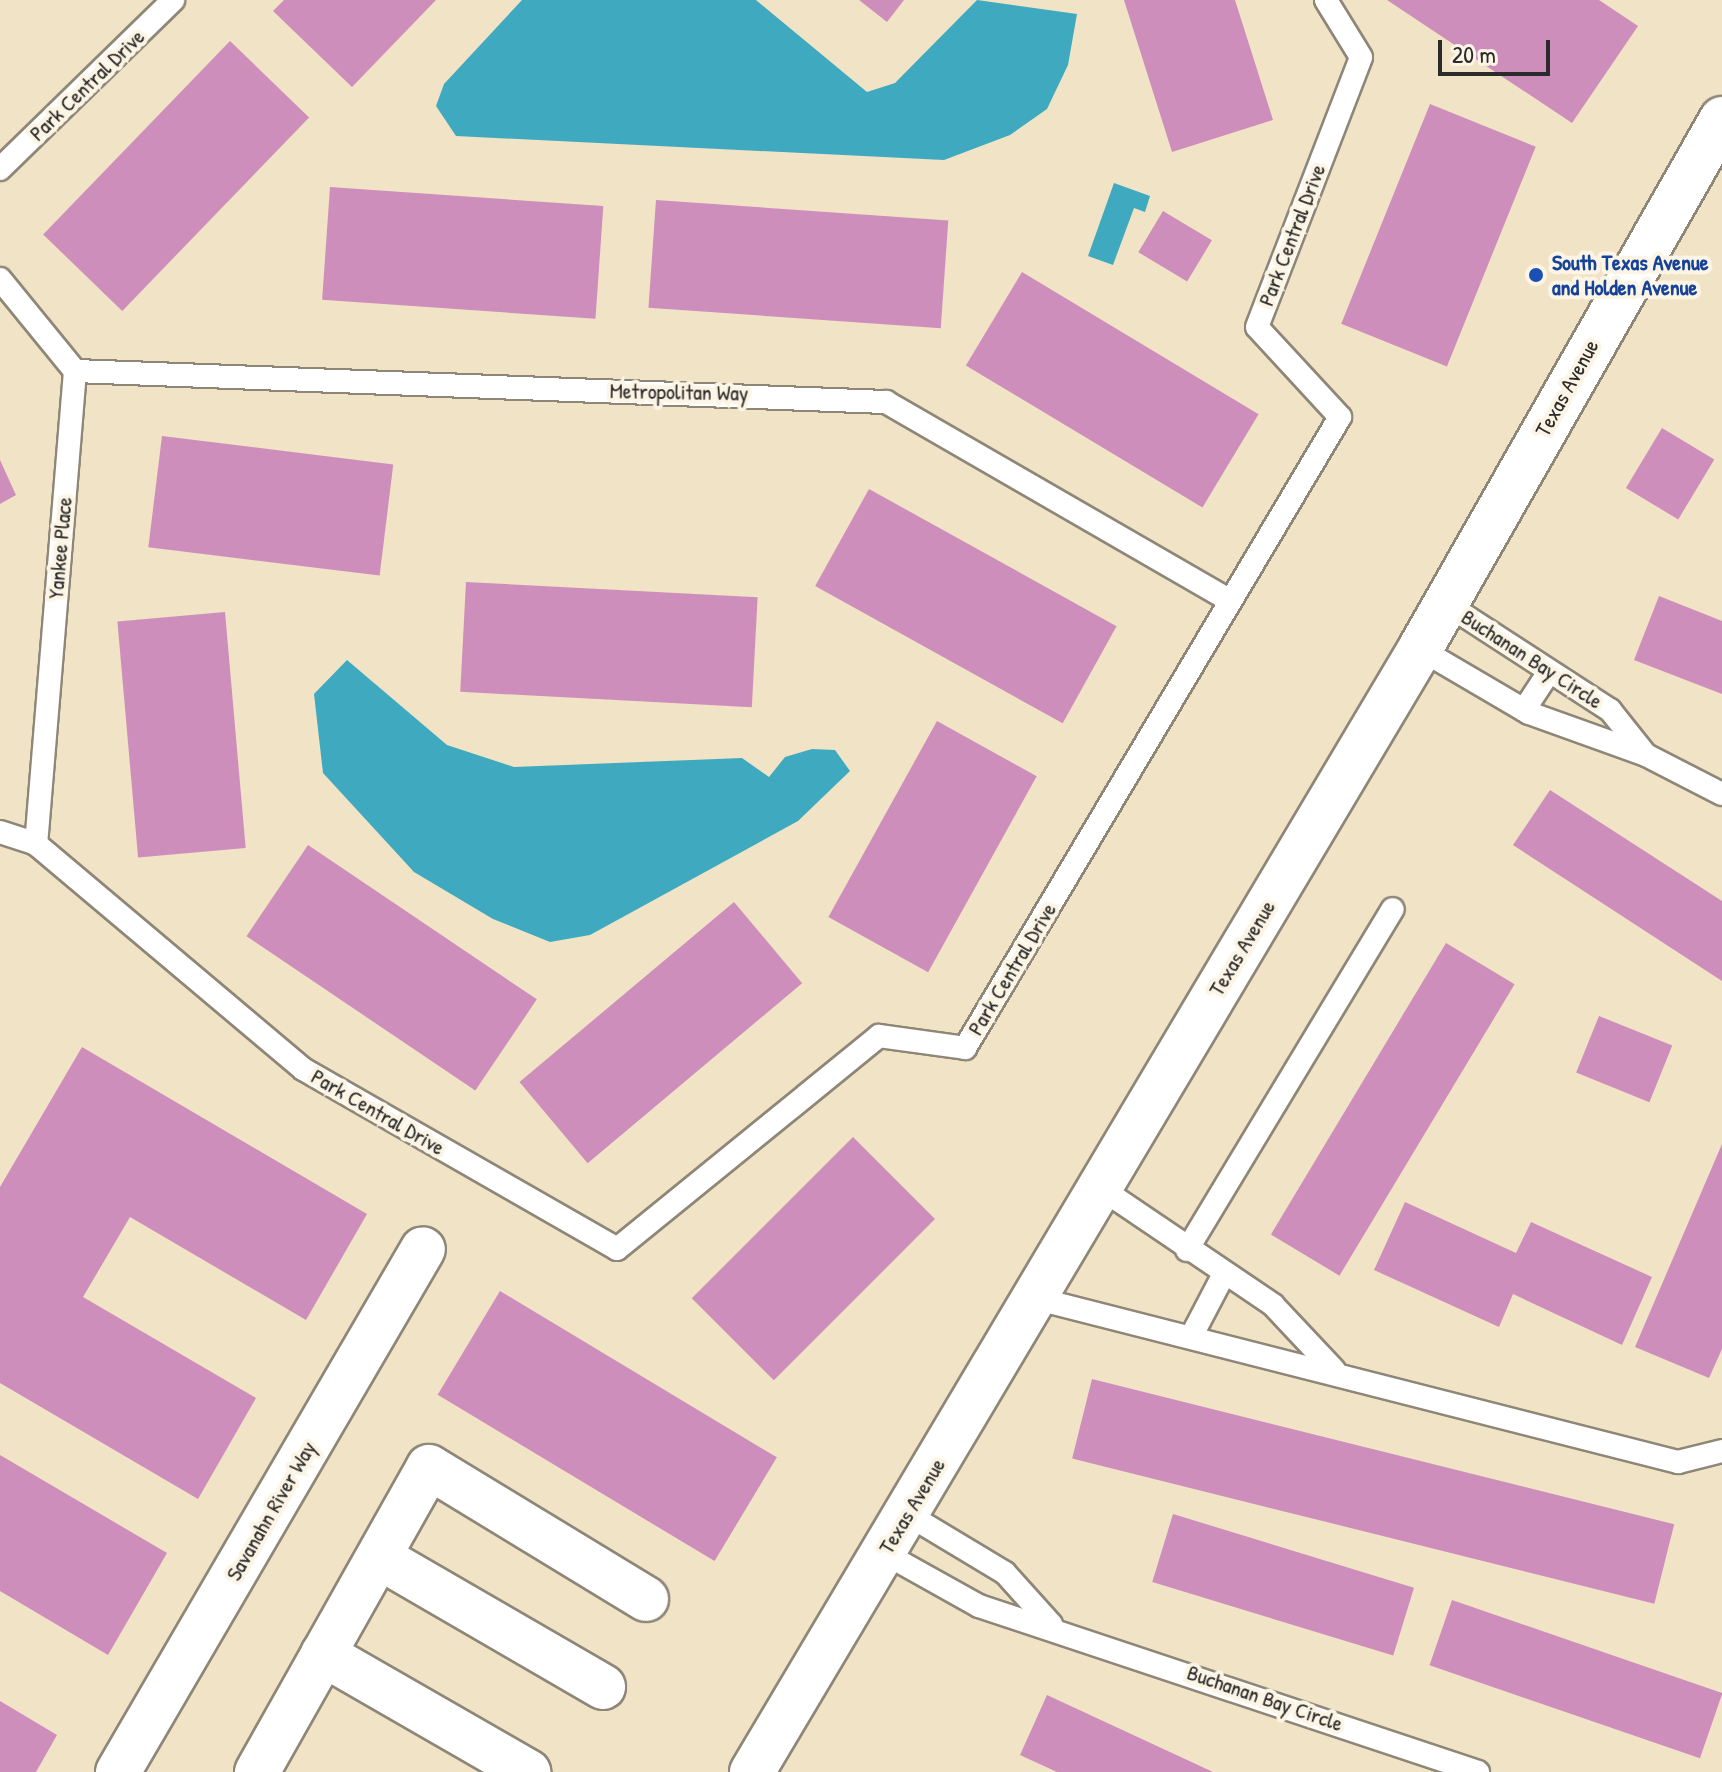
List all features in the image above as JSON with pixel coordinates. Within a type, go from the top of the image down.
[{"type":"street","name":"Texas Avenue","points":[[752,1772],[1420,649],[1722,119]]},
{"type":"street","name":"Savanahn River Way","points":[[118,1772],[423,1249]]},
{"type":"street","points":[[257,1772],[429,1467],[646,1599]]},
{"type":"street","points":[[379,1557],[603,1687]]},
{"type":"street","points":[[323,1654],[528,1772]]},
{"type":"lane","name":"Park Central Drive","points":[[0,169],[173,0]]},
{"type":"lane","name":"Park Central Drive","points":[[0,832],[36,844],[303,1069],[617,1249],[879,1036],[965,1048],[1340,417],[1257,327],[1361,57],[1326,0]]},
{"type":"lane","points":[[0,279],[75,371]]},
{"type":"lane","name":"Metropolitan Way","points":[[75,371],[886,402],[1230,601]]},
{"type":"lane","name":"Yankee Place","points":[[36,844],[75,371]]},
{"type":"lane","name":"Buchanan Bay Circle","points":[[1445,603],[1610,710],[1646,755]]},
{"type":"lane","name":"Buchanan Bay Circle","points":[[1420,649],[1524,710],[1646,755],[1722,794]]},
{"type":"lane","points":[[1524,710],[1549,672]]},
{"type":"lane","points":[[1187,1250],[1393,909]]},
{"type":"lane","points":[[1099,1187],[1187,1250],[1273,1305],[1335,1371]]},
{"type":"lane","points":[[1191,1337],[1224,1274]]},
{"type":"lane","points":[[1034,1298],[1335,1371],[1678,1462],[1722,1451]]},
{"type":"lane","name":"Buchanan Bay Circle","points":[[907,1514],[1005,1573],[1052,1625]]},
{"type":"lane","name":"Buchanan Bay Circle","points":[[884,1553],[979,1606],[1052,1625],[1478,1772]]},
{"type":"water","points":[[522,0],[756,0],[867,92],[895,83],[977,0],[1077,14],[1068,65],[1047,109],[1010,135],[944,160],[456,136],[436,106],[444,84]]},
{"type":"water","points":[[1114,183],[1150,196],[1145,212],[1134,208],[1113,265],[1088,256]]},
{"type":"water","points":[[347,660],[447,745],[514,767],[742,758],[769,777],[785,757],[812,749],[835,750],[850,771],[798,821],[590,935],[550,942],[493,919],[414,872],[323,773],[314,694]]},
{"type":"building","points":[[284,0],[436,0],[352,87],[273,11]]},
{"type":"building","points":[[859,0],[904,0],[887,22]]},
{"type":"building","points":[[1124,0],[1235,0],[1273,120],[1172,152]]},
{"type":"building","points":[[1387,0],[1599,0],[1638,26],[1572,123]]},
{"type":"building","points":[[230,41],[309,117],[122,311],[43,235]]},
{"type":"building","points":[[1430,104],[1536,147],[1447,366],[1341,324]]},
{"type":"building","points":[[330,187],[603,206],[595,319],[322,300]]},
{"type":"building","points":[[656,200],[948,220],[941,328],[648,308]]},
{"type":"building","points":[[1163,211],[1212,240],[1187,282],[1138,252]]},
{"type":"building","points":[[1022,272],[1259,414],[1202,508],[966,365]]},
{"type":"building","points":[[1662,428],[1714,459],[1678,519],[1626,488]]},
{"type":"building","points":[[162,436],[393,464],[380,576],[148,547]]},
{"type":"building","points":[[0,460],[16,495],[0,504]]},
{"type":"building","points":[[869,489],[1117,626],[1063,723],[815,586]]},
{"type":"building","points":[[466,582],[758,597],[752,707],[460,692]]},
{"type":"building","points":[[1659,596],[1722,621],[1722,694],[1634,660]]},
{"type":"building","points":[[225,612],[246,848],[138,858],[117,621]]},
{"type":"building","points":[[937,721],[1037,776],[928,972],[828,917]]},
{"type":"building","points":[[1550,790],[1722,901],[1722,981],[1513,845]]},
{"type":"building","points":[[308,845],[537,999],[475,1091],[246,936]]},
{"type":"building","points":[[734,902],[802,983],[588,1163],[520,1082]]},
{"type":"building","points":[[1446,943],[1515,984],[1339,1276],[1271,1234]]},
{"type":"building","points":[[1599,1016],[1672,1046],[1649,1102],[1576,1073]]},
{"type":"building","points":[[82,1047],[367,1214],[306,1320],[130,1217],[83,1297],[256,1398],[198,1499],[0,1383],[0,1187]]},
{"type":"building","points":[[853,1137],[935,1219],[774,1380],[692,1298]]},
{"type":"building","points":[[1722,1144],[1722,1349],[1709,1378],[1635,1347]]},
{"type":"building","points":[[1405,1202],[1516,1253],[1531,1222],[1652,1277],[1622,1345],[1513,1294],[1499,1327],[1374,1270]]},
{"type":"building","points":[[500,1291],[777,1457],[715,1561],[438,1395]]},
{"type":"building","points":[[1092,1379],[1674,1524],[1654,1604],[1072,1459]]},
{"type":"building","points":[[0,1455],[167,1553],[108,1655],[0,1591]]},
{"type":"building","points":[[1173,1514],[1414,1588],[1393,1656],[1152,1582]]},
{"type":"building","points":[[1452,1600],[1722,1693],[1700,1758],[1430,1665]]},
{"type":"building","points":[[1047,1695],[1213,1772],[1057,1772],[1020,1755]]},
{"type":"building","points":[[0,1701],[57,1735],[36,1772],[0,1772]]},
{"type":"place","name":"South Texas Avenue and Holden Avenue","points":[[1536,275]]}]
